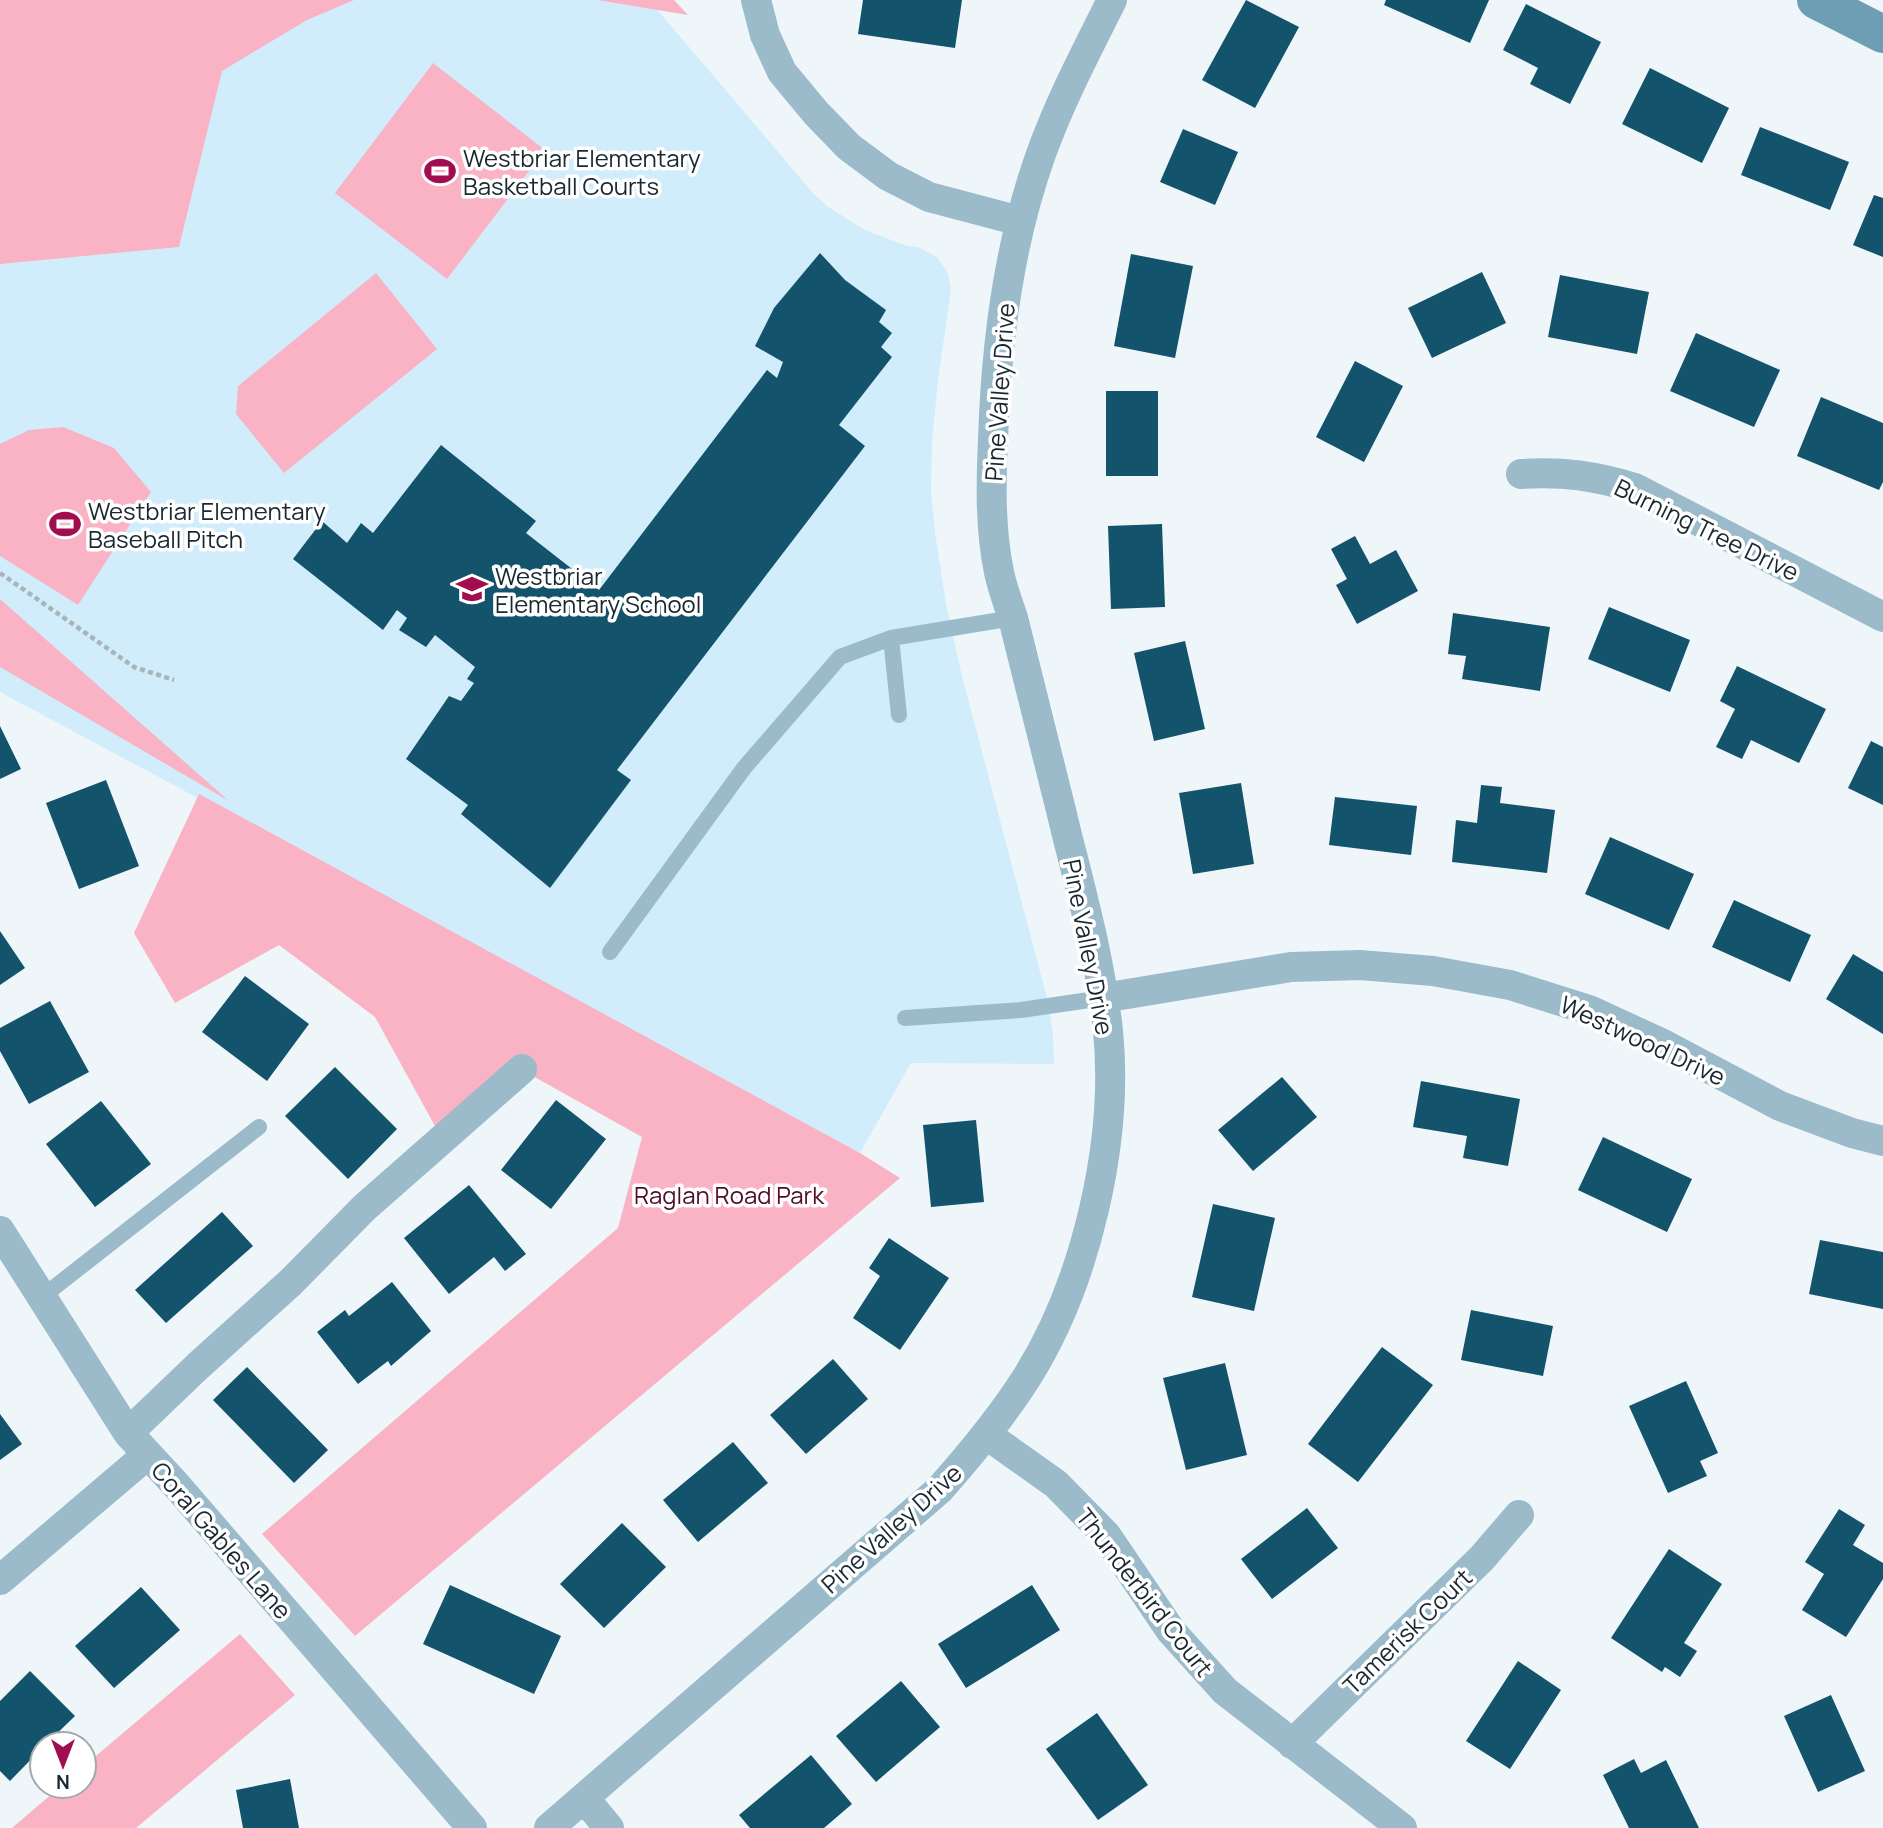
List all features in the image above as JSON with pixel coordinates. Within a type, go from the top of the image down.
[{"type":"street","points":[[756,0],[765,35],[782,72],[849,147],[888,176],[929,197],[1020,221]]},
{"type":"street","name":"Pine Valley Drive","points":[[549,1828],[939,1490],[987,1435],[1028,1376],[1060,1311],[1084,1246],[1101,1178],[1108,1106],[1108,1033],[1091,929],[999,572],[993,523],[992,466],[994,397],[1007,285],[1020,221],[1042,153],[1069,88],[1112,0]]},
{"type":"street","points":[[1816,0],[1883,34]]},
{"type":"street","name":"Burning Tree Drive","points":[[1521,474],[1549,472],[1594,476],[1635,488],[1883,617]]},
{"type":"street","name":"Westwood Drive","points":[[1103,998],[1290,967],[1360,965],[1446,973],[1510,985],[1589,1010],[1662,1044],[1780,1106],[1852,1133],[1883,1141]]},
{"type":"street","points":[[0,1580],[137,1444],[198,1366],[291,1282],[364,1208],[522,1069]]},
{"type":"street","name":"Coral Gables Lane","points":[[0,1231],[137,1444],[177,1486],[472,1828]]},
{"type":"street","name":"Thunderbird Court","points":[[987,1435],[1064,1492],[1106,1535],[1171,1631],[1225,1691],[1402,1828]]},
{"type":"street","name":"Tamerisk Court","points":[[1292,1744],[1482,1558],[1519,1515]]},
{"type":"street","points":[[584,1799],[609,1828]]},
{"type":"lane","points":[[610,952],[744,768],[840,657],[891,638],[1013,618]]},
{"type":"lane","points":[[891,638],[899,715]]},
{"type":"lane","points":[[905,1018],[1021,1010],[1103,998]]},
{"type":"lane","points":[[42,1297],[259,1127]]},
{"type":"path","points":[[0,573],[134,667],[174,680]]},
{"type":"shaded area","name":"Westbriar Elementary School","points":[[37,0],[649,0],[827,206],[865,230],[907,246],[918,247],[937,257],[948,273],[951,290],[932,442],[931,493],[936,539],[946,604],[961,672],[1048,1002],[1054,1064],[911,1063],[860,1153],[0,692],[0,17]]},
{"type":"green space","points":[[0,0],[354,0],[307,20],[222,71],[179,247],[0,264]]},
{"type":"green space","points":[[597,0],[674,0],[688,15]]},
{"type":"green space","name":"Westbriar Elementary Basketball Courts","points":[[433,63],[545,150],[447,279],[335,193]]},
{"type":"green space","points":[[376,273],[437,349],[284,473],[236,414],[238,386]]},
{"type":"green space","name":"Westbriar Elementary Baseball Pitch","points":[[63,427],[114,448],[151,492],[78,605],[0,556],[0,444],[29,430]]},
{"type":"green space","points":[[0,599],[229,801],[0,667]]},
{"type":"green space","name":"Raglan Road Park","points":[[199,794],[860,1153],[900,1178],[355,1636],[262,1534],[618,1228],[642,1137],[522,1070],[441,1137],[375,1017],[279,945],[175,1003],[134,933]]},
{"type":"green space","points":[[240,1634],[295,1695],[136,1828],[12,1828],[45,1800],[98,1800],[98,1754]]},
{"type":"building","points":[[863,0],[962,0],[955,48],[858,34]]},
{"type":"building","points":[[1246,0],[1299,27],[1255,108],[1202,80]]},
{"type":"building","points":[[1386,0],[1489,0],[1470,43],[1384,5]]},
{"type":"building","points":[[1526,4],[1601,42],[1570,104],[1530,84],[1538,68],[1503,50]]},
{"type":"building","points":[[1650,68],[1729,108],[1702,163],[1622,124]]},
{"type":"building","points":[[1760,127],[1849,162],[1830,210],[1741,175]]},
{"type":"building","points":[[1183,129],[1238,152],[1215,205],[1160,182]]},
{"type":"building","points":[[1874,195],[1883,198],[1883,257],[1853,245]]},
{"type":"building","points":[[820,253],[845,280],[886,310],[879,322],[892,333],[881,347],[892,357],[839,425],[865,446],[617,770],[631,780],[550,888],[461,814],[468,805],[406,759],[449,696],[461,701],[474,683],[467,679],[475,667],[435,635],[426,647],[399,630],[407,618],[397,610],[383,630],[293,559],[322,521],[347,543],[361,523],[373,533],[441,445],[536,521],[526,533],[599,590],[767,370],[777,378],[783,362],[755,346],[774,308]]},
{"type":"building","points":[[1131,254],[1193,266],[1175,358],[1114,346]]},
{"type":"building","points":[[1482,272],[1506,323],[1432,358],[1408,308]]},
{"type":"building","points":[[1560,275],[1649,292],[1637,354],[1548,337]]},
{"type":"building","points":[[1696,333],[1780,370],[1754,427],[1670,391]]},
{"type":"building","points":[[1355,361],[1403,386],[1364,462],[1316,437]]},
{"type":"building","points":[[1106,391],[1158,391],[1158,476],[1106,476]]},
{"type":"building","points":[[1821,397],[1883,423],[1883,482],[1879,490],[1797,456]]},
{"type":"building","points":[[1162,524],[1165,607],[1111,609],[1108,526]]},
{"type":"building","points":[[1355,536],[1370,564],[1396,550],[1418,591],[1357,624],[1336,585],[1347,579],[1331,549]]},
{"type":"building","points":[[1609,607],[1690,640],[1670,692],[1588,659]]},
{"type":"building","points":[[1453,613],[1550,627],[1540,691],[1462,679],[1466,656],[1448,654]]},
{"type":"building","points":[[1185,641],[1205,729],[1154,741],[1134,653]]},
{"type":"building","points":[[1737,666],[1826,709],[1799,763],[1751,740],[1742,759],[1716,747],[1735,709],[1720,701]]},
{"type":"building","points":[[0,726],[21,769],[0,779]]},
{"type":"building","points":[[1871,741],[1883,747],[1883,805],[1848,788]]},
{"type":"building","points":[[106,780],[139,866],[79,889],[46,803]]},
{"type":"building","points":[[1241,783],[1254,864],[1193,874],[1179,793]]},
{"type":"building","points":[[1481,785],[1502,787],[1500,803],[1555,810],[1547,873],[1452,862],[1456,820],[1477,823]]},
{"type":"building","points":[[1335,797],[1417,806],[1411,855],[1329,845]]},
{"type":"building","points":[[1610,837],[1694,874],[1669,930],[1585,894]]},
{"type":"building","points":[[1734,900],[1811,935],[1790,982],[1712,947]]},
{"type":"building","points":[[0,931],[25,968],[0,985]]},
{"type":"building","points":[[1853,954],[1883,972],[1883,1034],[1826,999]]},
{"type":"building","points":[[245,976],[309,1024],[267,1081],[202,1032]]},
{"type":"building","points":[[50,1001],[89,1072],[29,1104],[0,1051],[0,1028]]},
{"type":"building","points":[[335,1067],[397,1129],[348,1179],[285,1116]]},
{"type":"building","points":[[1282,1077],[1317,1117],[1253,1171],[1218,1130]]},
{"type":"building","points":[[1421,1081],[1520,1099],[1508,1166],[1463,1158],[1467,1136],[1413,1127]]},
{"type":"building","points":[[556,1100],[606,1139],[551,1209],[501,1170]]},
{"type":"building","points":[[101,1101],[151,1164],[95,1207],[46,1144]]},
{"type":"building","points":[[976,1120],[984,1202],[931,1207],[923,1125]]},
{"type":"building","points":[[1603,1137],[1692,1179],[1667,1232],[1578,1190]]},
{"type":"building","points":[[469,1185],[526,1254],[505,1271],[494,1257],[449,1294],[404,1238]]},
{"type":"building","points":[[1213,1204],[1275,1218],[1254,1311],[1192,1297]]},
{"type":"building","points":[[222,1212],[253,1246],[166,1323],[135,1290]]},
{"type":"building","points":[[889,1238],[949,1278],[900,1350],[853,1318],[880,1276],[869,1268]]},
{"type":"building","points":[[1820,1240],[1883,1252],[1883,1309],[1809,1294]]},
{"type":"building","points":[[392,1282],[431,1331],[391,1366],[388,1361],[358,1384],[317,1332],[345,1310],[349,1316]]},
{"type":"building","points":[[1471,1310],[1553,1326],[1543,1376],[1461,1360]]},
{"type":"building","points":[[1382,1347],[1433,1385],[1358,1482],[1308,1444]]},
{"type":"building","points":[[833,1359],[868,1399],[806,1454],[770,1415]]},
{"type":"building","points":[[1225,1363],[1247,1455],[1186,1470],[1163,1378]]},
{"type":"building","points":[[247,1367],[328,1450],[294,1483],[213,1400]]},
{"type":"building","points":[[1686,1381],[1718,1453],[1700,1461],[1707,1476],[1668,1493],[1629,1406]]},
{"type":"building","points":[[0,1414],[22,1444],[0,1460]]},
{"type":"building","points":[[733,1442],[768,1483],[698,1542],[663,1500]]},
{"type":"building","points":[[1307,1508],[1338,1548],[1272,1599],[1241,1559]]},
{"type":"building","points":[[1839,1509],[1865,1525],[1853,1545],[1883,1563],[1883,1579],[1846,1637],[1802,1610],[1824,1574],[1805,1562]]},
{"type":"building","points":[[622,1523],[666,1567],[604,1628],[560,1584]]},
{"type":"building","points":[[1669,1549],[1722,1584],[1684,1643],[1697,1651],[1680,1677],[1665,1667],[1662,1672],[1611,1638]]},
{"type":"building","points":[[450,1585],[561,1636],[534,1694],[423,1644]]},
{"type":"building","points":[[1032,1585],[1060,1630],[966,1688],[938,1644]]},
{"type":"building","points":[[141,1587],[180,1630],[114,1688],[75,1646]]},
{"type":"building","points":[[1518,1661],[1561,1690],[1510,1769],[1466,1741]]},
{"type":"building","points":[[30,1671],[75,1716],[60,1730],[28,1730],[28,1762],[10,1781],[0,1771],[0,1701]]},
{"type":"building","points":[[901,1681],[940,1727],[876,1782],[836,1736]]},
{"type":"building","points":[[1831,1695],[1865,1771],[1818,1792],[1784,1716]]},
{"type":"building","points":[[1097,1713],[1148,1785],[1098,1820],[1046,1749]]},
{"type":"building","points":[[811,1755],[852,1804],[824,1828],[750,1828],[739,1815]]},
{"type":"building","points":[[1634,1759],[1641,1773],[1666,1760],[1699,1828],[1629,1828],[1603,1775]]},
{"type":"building","points":[[290,1779],[299,1828],[243,1828],[236,1790]]},
{"type":"place","name":"Westbriar Elementary Basketball Courts","points":[[440,171]]},
{"type":"place","name":"Westbriar Elementary Baseball Pitch","points":[[65,524]]},
{"type":"place","name":"Westbriar Elementary School","points":[[472,589]]}]
